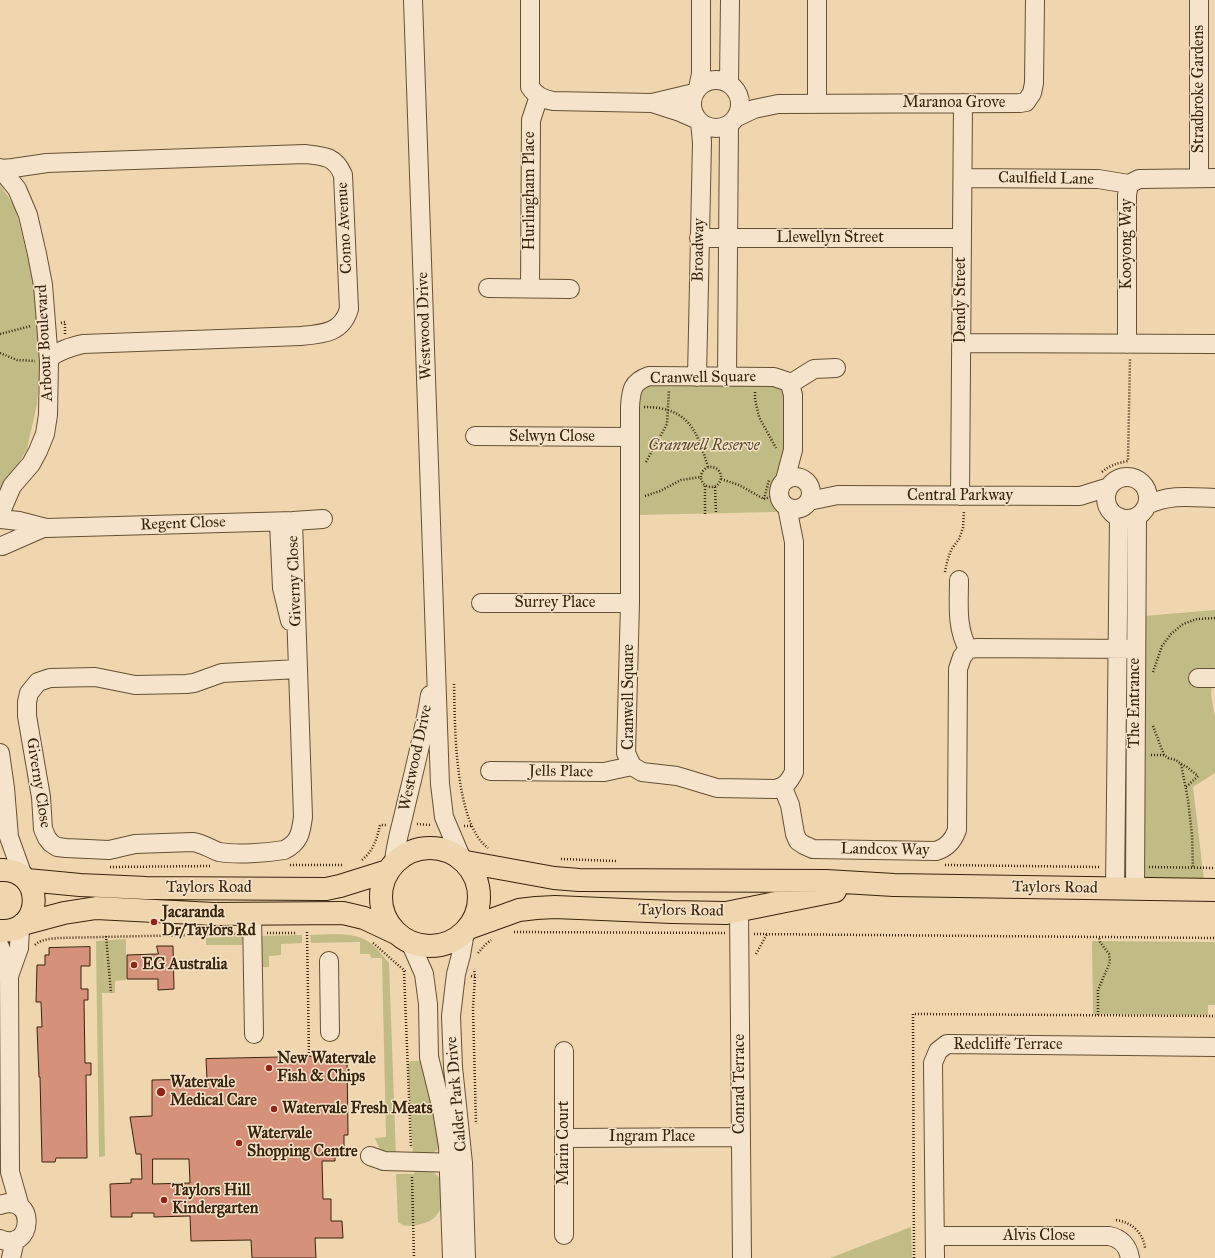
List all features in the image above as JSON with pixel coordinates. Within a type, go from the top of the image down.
[{"type":"main road","points":[[434,847],[448,850],[464,860],[474,872],[480,895],[479,907],[475,918],[467,930],[455,939],[444,944],[433,946],[421,945],[404,938],[390,926],[384,915],[381,904],[383,882],[391,867],[405,854],[419,848],[434,847]]},
{"type":"main road","name":"Taylors Road","points":[[464,860],[548,877],[578,880],[826,881],[894,885],[1215,890]]},
{"type":"main road","name":"Taylors Road","points":[[0,870],[15,872],[25,878],[80,885],[146,888],[326,889],[340,886],[352,874],[391,867]]},
{"type":"main road","points":[[14,927],[30,917],[34,908],[32,888],[25,878]]},
{"type":"main road","points":[[739,881],[739,910]]},
{"type":"main road","name":"Taylors Road","points":[[467,930],[519,910],[536,908],[555,907],[679,912],[726,912],[830,892],[894,885]]},
{"type":"main road","name":"Taylors Road","points":[[14,927],[64,913],[96,908],[214,914],[252,924],[343,913],[364,918],[404,938]]},
{"type":"street","name":"Westwood Drive","points":[[413,0],[440,784],[444,817],[464,860]]},
{"type":"street","points":[[530,0],[530,87],[534,93],[544,100],[652,103],[680,112],[698,120],[706,126],[714,128],[722,128],[733,121],[740,110],[738,94],[732,86],[716,80],[703,83],[696,90],[652,103]]},
{"type":"street","points":[[698,120],[691,106],[701,74],[701,0]]},
{"type":"street","points":[[730,0],[732,86]]},
{"type":"street","points":[[817,0],[817,104]]},
{"type":"street","name":"Maranoa Grove","points":[[733,121],[754,108],[778,104],[1026,102],[1032,93],[1034,83],[1035,0]]},
{"type":"street","name":"Stradbroke Gardens","points":[[1200,0],[1207,29],[1207,178]]},
{"type":"street","name":"Maranoa Grove","points":[[732,86],[752,96],[778,104]]},
{"type":"street","name":"Hurlingham Place","points":[[530,288],[531,120],[539,96]]},
{"type":"street","name":"Dendy Street","points":[[960,496],[963,103]]},
{"type":"street","name":"Broadway","points":[[697,377],[702,142],[698,120]]},
{"type":"street","name":"Broadway","points":[[727,377],[728,238],[733,121]]},
{"type":"street","name":"Como Avenue","points":[[0,168],[13,168],[47,163],[305,154],[322,156],[332,160],[339,166],[343,175],[349,309],[347,317],[342,324],[335,329],[301,336],[83,344],[58,351],[49,360]]},
{"type":"street","name":"Como Avenue","points":[[17,189],[23,177],[30,170],[47,163]]},
{"type":"street","name":"Arbour Boulevard","points":[[0,168],[17,189],[28,215],[43,285],[48,332],[49,360],[48,415],[45,434],[31,464],[12,486],[0,514]]},
{"type":"street","name":"Caulfield Lane","points":[[963,178],[1098,179],[1129,184]]},
{"type":"street","name":"Kooyong Way","points":[[1129,344],[1127,195],[1129,184],[1139,179],[1207,178]]},
{"type":"street","name":"Llewellyn Street","points":[[699,238],[961,238]]},
{"type":"street","points":[[488,288],[570,289]]},
{"type":"street","name":"Como Avenue","points":[[48,332],[67,341],[83,344]]},
{"type":"street","points":[[961,343],[1215,344]]},
{"type":"street","points":[[783,788],[790,781],[794,772],[794,542],[785,450],[793,394],[790,384],[814,369],[836,368]]},
{"type":"street","name":"Cranwell Square","points":[[783,788],[767,790],[717,788],[677,776],[642,772],[632,766],[626,754],[630,603],[629,437],[631,392],[635,384],[641,379],[649,376],[774,377],[786,380],[790,384]]},
{"type":"street","name":"Selwyn Close","points":[[475,436],[629,437]]},
{"type":"street","points":[[1143,503],[1140,481],[1126,477],[1114,481],[1105,481],[1106,496],[1113,512],[1130,519],[1143,503],[1170,497],[1215,498]]},
{"type":"street","name":"Central Parkway","points":[[1082,496],[1105,481]]},
{"type":"street","name":"Central Parkway","points":[[790,492],[838,495],[1082,496],[1113,512]]},
{"type":"street","name":"The Entrance","points":[[1125,889],[1143,503]]},
{"type":"street","name":"The Entrance","points":[[1113,512],[1125,889]]},
{"type":"street","name":"Regent Close","points":[[0,520],[19,521],[43,528],[323,519]]},
{"type":"street","points":[[0,520],[4,537],[1,549]]},
{"type":"street","name":"Giverny Close","points":[[286,521],[282,588],[289,618],[297,640],[298,668],[303,817],[300,836],[291,847],[284,850],[273,852],[230,853],[219,852],[199,843],[193,842],[135,844],[109,850],[57,846],[51,843],[47,838],[43,829],[41,797],[27,716],[27,702],[29,693],[38,682],[50,678],[95,677],[134,685],[186,684],[194,683],[222,673],[298,668]]},
{"type":"street","name":"Regent Close","points":[[1,549],[43,528]]},
{"type":"street","points":[[959,580],[959,626],[968,649],[1136,649]]},
{"type":"street","name":"Surrey Place","points":[[481,603],[630,603]]},
{"type":"street","name":"Landcox Way","points":[[783,788],[790,805],[795,834],[798,841],[813,849],[936,851],[944,849],[954,839],[957,830],[958,669],[962,658],[968,649]]},
{"type":"street","name":"Westwood Drive","points":[[391,867],[424,729],[436,652]]},
{"type":"street","points":[[0,753],[5,788],[9,837],[25,878]]},
{"type":"street","name":"Jells Place","points":[[490,770],[604,772],[632,766]]},
{"type":"street","name":"Conrad Terrace","points":[[739,910],[742,1258]]},
{"type":"street","points":[[252,924],[254,1034]]},
{"type":"street","points":[[9,976],[19,948],[14,927]]},
{"type":"street","name":"Calder Park Drive","points":[[452,1258],[457,1112],[451,1016],[456,974],[467,930]]},
{"type":"street","name":"Calder Park Drive","points":[[404,938],[424,974],[428,1010],[429,1057],[455,1162],[466,1258]]},
{"type":"street","points":[[0,947],[9,976],[10,1172],[20,1207],[27,1217],[27,1223],[22,1235],[5,1241]]},
{"type":"street","points":[[329,961],[330,1032]]},
{"type":"street","name":"Redcliffe Terrace","points":[[935,1258],[933,1063],[938,1051],[947,1044],[1215,1046]]},
{"type":"street","name":"Marin Court","points":[[564,1051],[564,1235]]},
{"type":"street","name":"Ingram Place","points":[[564,1138],[740,1137]]},
{"type":"street","points":[[370,1156],[384,1161],[455,1162]]},
{"type":"street","points":[[10,1172],[0,1205],[10,1203],[20,1207]]},
{"type":"street","name":"Alvis Close","points":[[935,1236],[1109,1236],[1117,1237],[1123,1242],[1130,1258]]},
{"type":"street","points":[[4,1258],[5,1241]]},
{"type":"street","points":[[5,1241],[11,1258]]},
{"type":"path","points":[[1105,481],[1108,467],[1128,461],[1129,344]]},
{"type":"path","points":[[0,353],[17,360],[49,360]]},
{"type":"path","points":[[645,468],[651,451],[667,424],[669,411],[668,377]]},
{"type":"path","points":[[756,377],[755,399],[759,417],[776,446],[785,450]]},
{"type":"path","points":[[630,406],[654,407],[684,417],[692,427],[701,444],[708,467]]},
{"type":"path","points":[[708,467],[718,470],[720,472],[721,479],[718,485],[710,488],[702,482],[701,477],[703,471],[708,467]]},
{"type":"path","points":[[644,489],[643,496],[651,495],[681,480],[701,477]]},
{"type":"path","points":[[721,479],[739,485],[790,492]]},
{"type":"path","points":[[705,514],[706,486]]},
{"type":"path","points":[[715,487],[716,512]]},
{"type":"path","points":[[959,580],[945,580],[947,562],[951,550],[959,539],[963,528],[964,511],[960,496]]},
{"type":"path","points":[[1151,676],[1162,646],[1171,634],[1183,624],[1197,619],[1215,618]]},
{"type":"path","points":[[454,680],[457,758],[462,795],[472,826],[479,840],[493,850]]},
{"type":"path","points":[[1152,721],[1153,728],[1164,755],[1188,767],[1198,776],[1186,787]]},
{"type":"path","points":[[1181,764],[1186,787],[1192,835],[1193,868]]},
{"type":"path","points":[[285,865],[352,874],[358,863],[371,850],[380,825],[402,824],[472,826]]},
{"type":"path","points":[[103,866],[214,866]]},
{"type":"path","points":[[505,915],[504,932],[1215,938]]},
{"type":"path","points":[[19,948],[32,948],[38,942],[46,939],[106,936],[252,924],[314,932]]},
{"type":"path","points":[[307,932],[309,1057]]},
{"type":"path","points":[[106,936],[111,993]]},
{"type":"path","points":[[476,958],[478,953],[486,944],[496,937]]},
{"type":"path","points":[[1098,1015],[1098,990],[1110,962],[1108,954],[1100,942],[1099,937]]},
{"type":"path","points":[[369,940],[404,971],[412,974],[424,974]]},
{"type":"path","points":[[473,963],[475,977],[473,1008],[476,1127]]},
{"type":"path","points":[[404,971],[412,1162],[414,1258]]},
{"type":"path","points":[[456,974],[475,977]]},
{"type":"path","points":[[914,1258],[913,1014],[1215,1016]]},
{"type":"green space","points":[[0,185],[15,207],[34,282],[41,346],[37,404],[27,449],[0,496]]},
{"type":"green space","name":"Cranwell Reserve","points":[[772,379],[788,394],[786,460],[774,483],[773,493],[776,501],[782,508],[775,512],[636,515],[636,397],[642,384]]},
{"type":"green space","points":[[1215,610],[1215,665],[1211,694],[1215,718],[1215,773],[1193,787],[1204,880],[1151,879],[1141,874],[1144,616]]},
{"type":"green space","points":[[341,934],[356,936],[374,946],[389,963],[396,1156],[380,1150],[375,1138],[386,1137],[382,958],[371,958],[370,954],[360,954],[360,942],[311,943],[310,935]]},
{"type":"green space","points":[[302,935],[302,943],[281,944],[281,955],[269,956],[269,967],[257,967],[257,936]]},
{"type":"green space","points":[[242,936],[242,945],[206,945],[206,938]]},
{"type":"green space","points":[[126,939],[126,980],[115,981],[115,993],[102,993],[105,1156],[99,1157],[96,941]]},
{"type":"green space","points":[[1092,941],[1215,942],[1215,1005],[1208,1005],[1208,1015],[1093,1014]]},
{"type":"green space","points":[[411,1061],[421,1061],[428,1081],[440,1145],[438,1149],[432,1153],[425,1155],[413,1156],[408,1064]]},
{"type":"green space","points":[[414,1170],[430,1171],[436,1174],[440,1179],[444,1192],[442,1206],[433,1219],[420,1224],[406,1226],[398,1222],[396,1174],[414,1174]]},
{"type":"green space","points":[[911,1227],[912,1258],[830,1258]]},
{"type":"building","points":[[157,946],[173,946],[174,989],[158,990],[158,979],[127,979],[127,955],[158,954]]},
{"type":"building","points":[[90,947],[90,966],[81,966],[81,989],[88,989],[88,1000],[84,1000],[85,1063],[91,1063],[91,1075],[86,1075],[87,1158],[56,1158],[55,1162],[42,1162],[37,1027],[42,1027],[41,1002],[36,1002],[37,965],[45,965],[45,955],[49,955],[49,948]]},
{"type":"building","name":"Watervale Shopping Centre","points":[[347,1056],[348,1135],[344,1135],[344,1153],[335,1153],[335,1161],[322,1161],[323,1199],[331,1199],[331,1221],[342,1221],[343,1238],[315,1238],[316,1258],[252,1258],[251,1240],[191,1241],[190,1216],[154,1217],[154,1213],[132,1213],[132,1217],[111,1217],[110,1184],[131,1183],[131,1179],[142,1179],[141,1154],[136,1154],[130,1117],[152,1116],[152,1080],[207,1079],[206,1059]],"holes":[[[153,1159],[189,1159],[190,1183],[153,1184]]]},
{"type":"place","name":"Jacaranda Dr/Taylors Rd","points":[[154,922]]},
{"type":"place","name":"EG Australia","points":[[134,965]]},
{"type":"place","name":"New Watervale Fish & Chips","points":[[269,1068]]},
{"type":"place","name":"Watervale Medical Care","points":[[161,1092]]},
{"type":"place","name":"Watervale Fresh Meats","points":[[274,1109]]},
{"type":"place","name":"Watervale Shopping Centre","points":[[239,1143]]},
{"type":"place","name":"Taylors Hill Kindergarten","points":[[164,1200]]}]
